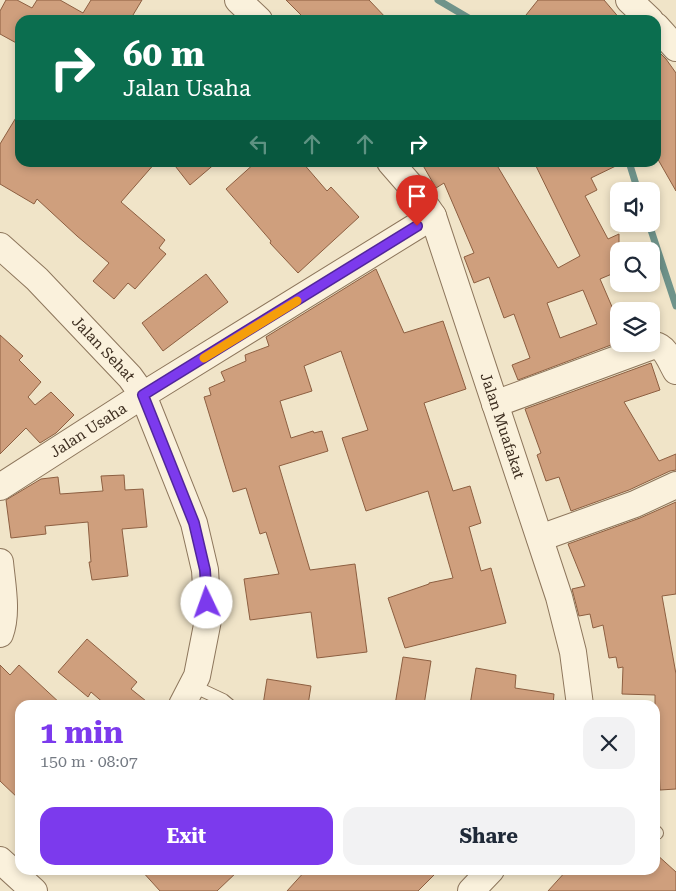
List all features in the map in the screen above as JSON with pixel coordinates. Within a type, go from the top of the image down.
[{"type":"street","points":[[238,0],[254,15]]},
{"type":"street","points":[[629,0],[645,15]]},
{"type":"street","points":[[661,32],[676,48]]},
{"type":"street","name":"Jalan Muafakat","points":[[394,167],[417,193],[433,216],[559,596],[573,652],[579,700]]},
{"type":"street","name":"Jalan Usaha","points":[[0,487],[143,395],[433,216]]},
{"type":"street","name":"Jalan Sehat","points":[[0,246],[37,279],[130,378],[143,395],[194,523],[205,570],[208,620],[197,676],[188,695]]},
{"type":"street","points":[[495,404],[656,345],[663,349],[676,372]]},
{"type":"street","points":[[540,538],[635,504],[676,485]]},
{"type":"street","points":[[0,562],[4,613],[0,634]]},
{"type":"street","points":[[0,860],[15,873]]},
{"type":"street","points":[[471,891],[486,875]]},
{"type":"lane","points":[[188,695],[223,700]]},
{"type":"building","points":[[6,0],[17,0],[32,8],[37,0],[60,0],[83,13],[91,0],[142,0],[133,15],[15,15],[15,42],[0,34],[0,11]]},
{"type":"building","points":[[286,0],[369,0],[383,15],[301,15]]},
{"type":"building","points":[[538,0],[604,0],[617,15],[526,15]]},
{"type":"building","points":[[661,54],[676,73],[676,191],[661,165]]},
{"type":"building","points":[[15,119],[15,167],[152,167],[121,202],[165,240],[159,248],[166,254],[135,289],[128,283],[114,299],[93,281],[109,263],[37,199],[34,204],[0,184],[0,144]]},
{"type":"building","points":[[176,167],[211,167],[190,185]]},
{"type":"building","points":[[250,167],[306,167],[327,191],[331,187],[359,217],[298,273],[270,243],[271,241],[226,189]]},
{"type":"building","points":[[424,167],[498,167],[558,268],[580,256],[536,167],[614,167],[591,178],[597,190],[585,196],[608,239],[619,234],[619,242],[610,242],[610,275],[600,279],[610,302],[610,345],[518,380],[512,365],[530,358],[514,314],[504,318],[489,277],[474,283],[464,257],[474,253],[444,183],[436,188]],"holes":[[[583,290],[597,324],[560,338],[547,303]]]},
{"type":"building","points":[[376,269],[404,333],[443,321],[466,389],[424,403],[453,491],[470,486],[481,523],[469,527],[481,571],[491,568],[506,623],[405,648],[388,598],[429,583],[453,578],[428,491],[366,511],[342,438],[368,430],[341,351],[304,366],[312,391],[280,401],[291,438],[313,431],[314,433],[322,431],[328,451],[279,466],[310,570],[355,564],[367,652],[317,658],[311,612],[250,620],[244,579],[279,574],[266,532],[260,534],[246,488],[233,492],[204,397],[211,395],[209,388],[225,381],[221,372],[246,361],[245,355],[269,346],[266,337]]},
{"type":"building","points":[[206,274],[228,302],[163,351],[142,323]]},
{"type":"building","points":[[0,335],[23,356],[19,360],[41,382],[28,397],[35,405],[51,392],[74,415],[56,433],[40,443],[26,428],[0,454]]},
{"type":"building","points":[[651,363],[660,390],[624,402],[659,461],[676,454],[676,470],[629,490],[571,511],[559,477],[546,481],[537,455],[541,453],[525,409]]},
{"type":"building","points":[[124,475],[125,490],[143,489],[147,527],[122,529],[128,576],[92,580],[89,562],[91,562],[88,522],[45,526],[46,534],[11,538],[6,500],[41,479],[58,477],[60,494],[103,491],[101,476]]},
{"type":"building","points":[[676,502],[676,594],[662,596],[676,674],[676,789],[660,790],[660,700],[655,700],[655,695],[622,694],[623,667],[618,668],[616,657],[609,658],[603,625],[593,628],[590,614],[579,616],[572,589],[585,586],[568,544],[640,518]]},
{"type":"building","points":[[87,639],[137,682],[131,689],[145,700],[100,700],[91,692],[88,697],[58,672]]},
{"type":"building","points":[[403,657],[431,661],[425,700],[396,700]]},
{"type":"building","points":[[0,665],[10,675],[19,665],[57,700],[15,700],[15,795],[0,781]]},
{"type":"building","points":[[476,668],[516,675],[515,688],[554,694],[553,700],[471,700]]},
{"type":"building","points":[[267,679],[311,686],[309,700],[264,700]]},
{"type":"building","points":[[660,858],[676,872],[676,891],[548,891],[562,875],[660,875]]},
{"type":"building","points":[[146,875],[234,875],[217,891],[160,891]]},
{"type":"building","points":[[301,875],[434,875],[418,891],[287,891]]},
{"type":"waterway","points":[[438,0],[464,15]]},
{"type":"waterway","points":[[631,167],[635,182]]},
{"type":"waterway","points":[[652,232],[676,306]]},
{"type":"slow traffic","points":[[204,358],[297,301]]},
{"type":"route","points":[[207,603],[205,570],[194,523],[143,395],[417,226]]}]
